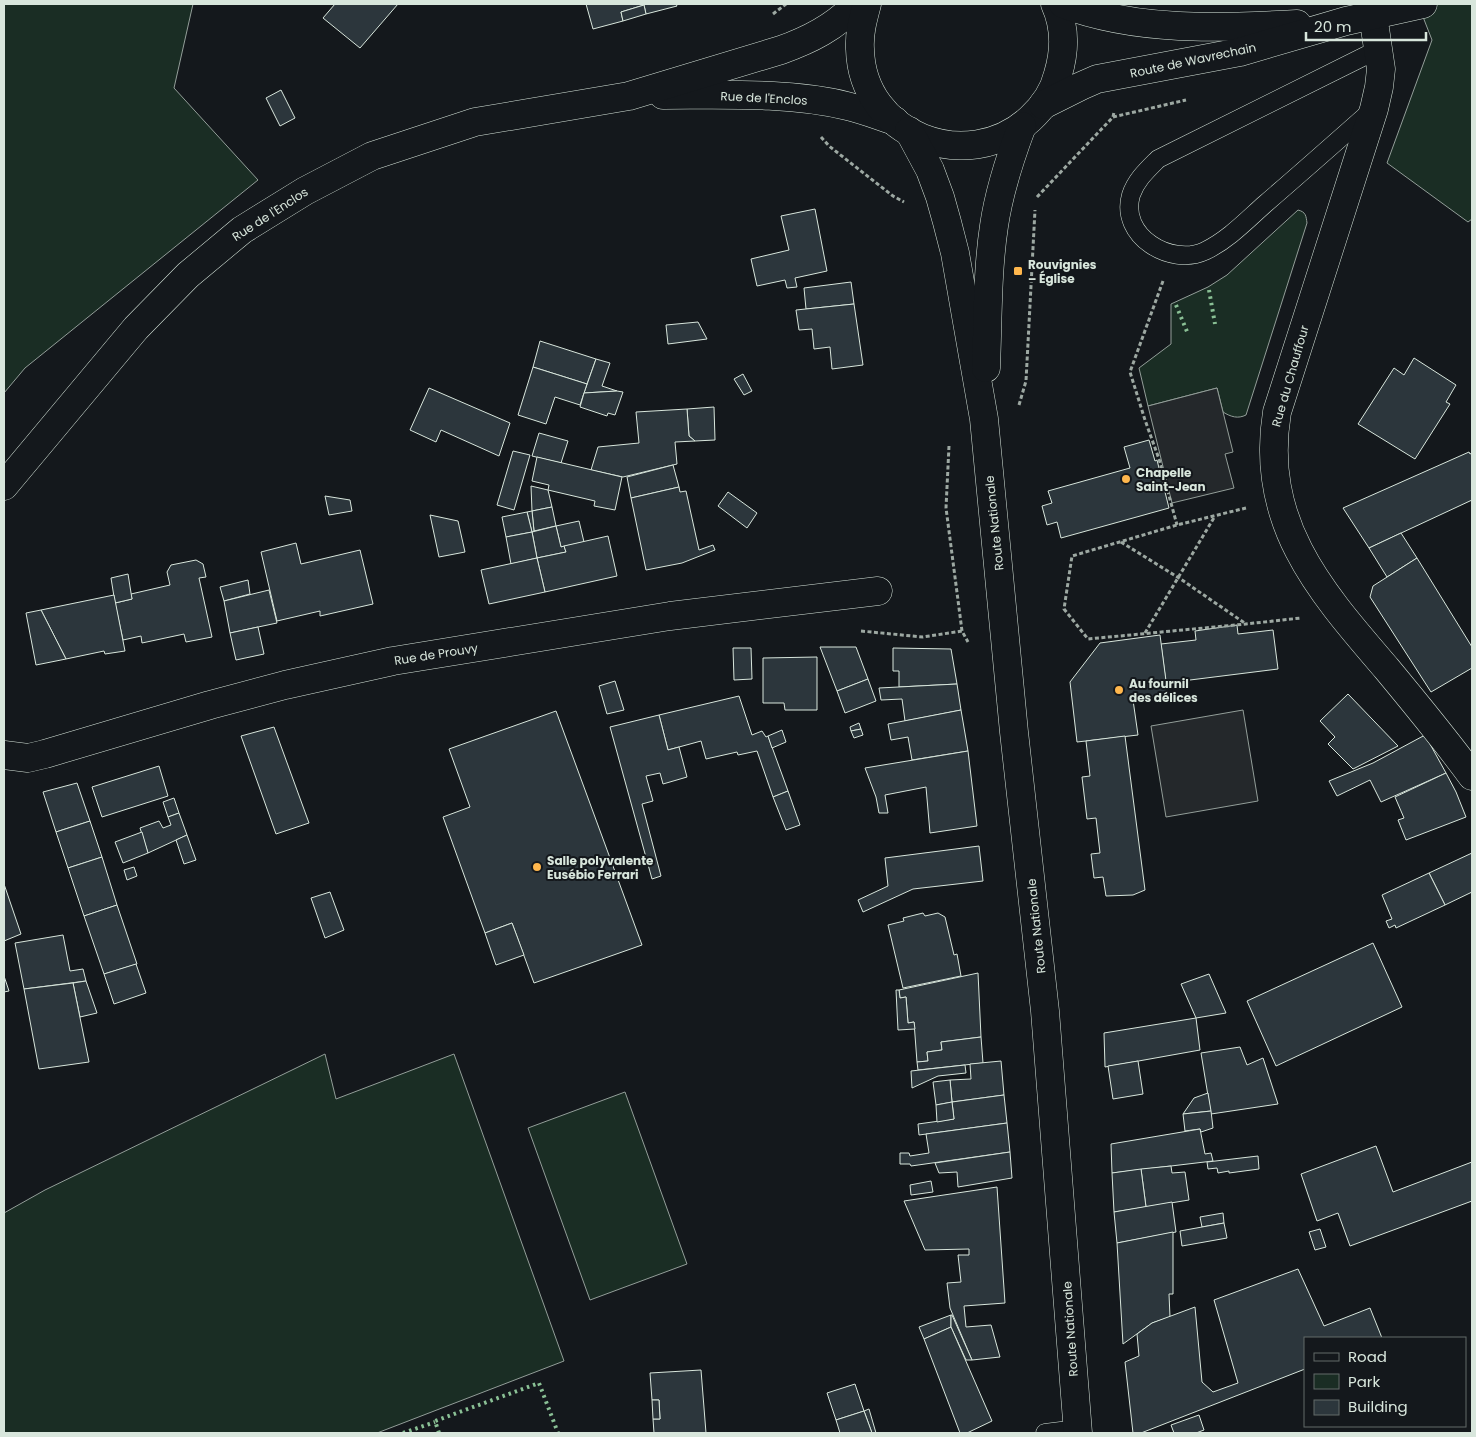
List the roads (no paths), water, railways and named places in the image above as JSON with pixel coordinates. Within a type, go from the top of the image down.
[{"type":"street","name":"Rue de l'Enclos","points":[[4,486],[136,328],[160,303],[216,250],[272,210],[372,156],[437,133],[475,122],[629,96],[801,43],[839,21],[856,4]]},
{"type":"street","points":[[867,4],[860,36],[861,65],[871,92],[879,104],[902,126]]},
{"type":"street","points":[[1022,126],[1043,105],[1057,79],[1063,50],[1061,21],[1055,4]]},
{"type":"street","name":"Route de Wavrechain","points":[[1063,4],[1091,13],[1116,18],[1199,27],[1346,22]]},
{"type":"street","name":"Route de Wavrechain","points":[[1043,105],[1097,79],[1240,52],[1346,22],[1423,4]]},
{"type":"street","name":"Rue du Chauffour","points":[[1374,15],[1381,69],[1379,87],[1374,109],[1278,412],[1273,452],[1279,499],[1295,543],[1306,566],[1338,613],[1439,731],[1472,776]]},
{"type":"street","name":"Rue de l'Enclos","points":[[629,96],[745,95],[812,100],[846,106],[902,126],[925,140],[939,144],[968,146],[997,140],[1022,126]]},
{"type":"street","name":"Route Nationale","points":[[902,126],[930,170],[947,222],[955,253],[984,419],[1014,732],[1045,1011],[1077,1431]]},
{"type":"street","name":"Route Nationale","points":[[984,419],[994,225],[1004,177],[1022,126]]},
{"type":"street","name":"Rue de Prouvy","points":[[4,755],[28,758],[45,754],[220,702],[285,685],[401,659],[670,616],[878,591]]},
{"type":"lane","points":[[1374,109],[1219,242],[1207,250],[1195,255],[1172,255],[1148,242],[1132,222],[1130,211],[1131,197],[1137,182],[1158,159],[1379,49]]},
{"type":"lane","points":[[1045,1433],[1077,1431]]},
{"type":"place","name":"Rouvignies – Église","points":[[1018,271]]},
{"type":"place","name":"Chapelle Saint-Jean","points":[[1126,479]]},
{"type":"place","name":"Au fournil des délices","points":[[1119,690]]},
{"type":"place","name":"Salle polyvalente Eusébio Ferrari","points":[[537,867]]}]
